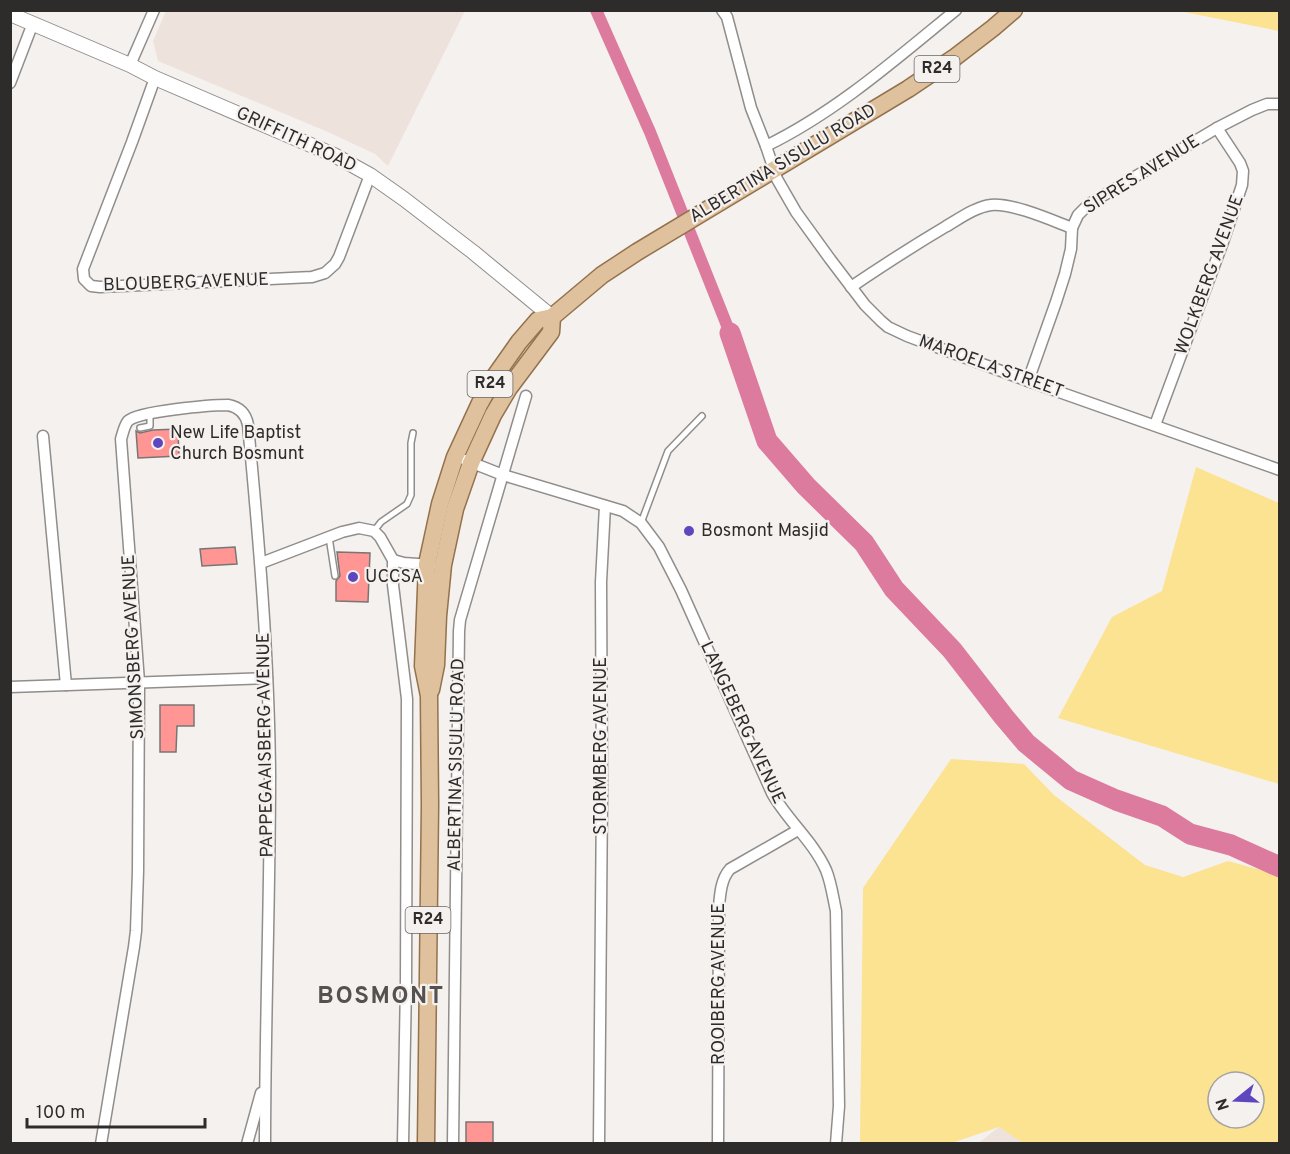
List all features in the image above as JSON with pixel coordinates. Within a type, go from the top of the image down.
[{"type":"main road","name":"ALBERTINA SISULU ROAD","points":[[426,1143],[430,805],[429,696],[423,666],[435,565],[455,508],[463,460],[509,388],[551,332],[552,317],[602,276],[637,252],[908,89],[954,58],[1014,10]]},
{"type":"street","points":[[130,65],[154,10]]},
{"type":"street","name":"ALBERTINA SISULU ROAD","points":[[766,146],[791,134],[842,100],[956,10]]},
{"type":"street","name":"MAROELA STREET","points":[[728,13],[751,108],[773,170],[785,195],[865,305],[888,327],[1028,381],[1280,470]]},
{"type":"street","name":"GRIFFITH ROAD","points":[[10,14],[334,155],[370,175],[473,252],[552,317]]},
{"type":"street","points":[[10,82],[33,23]]},
{"type":"street","name":"BLOUBERG AVENUE","points":[[155,78],[83,269],[84,279],[91,286],[279,279],[312,277],[325,273],[339,257],[370,175]]},
{"type":"street","name":"SIPRES AVENUE","points":[[851,287],[911,248],[980,208],[1003,206],[1072,228],[1078,215],[1089,204],[1259,106],[1280,104]]},
{"type":"street","name":"WOLKBERG AVENUE","points":[[1155,425],[1227,232],[1242,185],[1243,171],[1240,163],[1218,128]]},
{"type":"street","points":[[1028,381],[1065,274],[1071,249],[1072,228]]},
{"type":"street","name":"ALBERTINA SISULU ROAD","points":[[453,1143],[459,631],[526,396]]},
{"type":"street","name":"SIMONSBERG AVENUE","points":[[101,1143],[136,931],[140,682],[121,439],[128,421],[150,412],[228,405],[243,412],[248,425],[261,563]]},
{"type":"street","points":[[44,436],[66,685]]},
{"type":"street","points":[[463,460],[503,475],[605,506]]},
{"type":"street","name":"LANGEBERG AVENUE","points":[[605,506],[623,511],[641,523],[656,541],[677,581],[772,793],[826,870],[836,910],[839,1106],[836,1143]]},
{"type":"street","name":"STORMBERG AVENUE","points":[[599,1143],[602,819],[601,582],[605,506]]},
{"type":"street","points":[[261,563],[355,529],[374,531],[393,560],[393,585],[407,708],[403,1143]]},
{"type":"street","points":[[393,560],[435,565]]},
{"type":"street","name":"PAPPEGAAISBERG AVENUE","points":[[261,563],[270,773],[265,1143]]},
{"type":"street","points":[[10,687],[267,678]]},
{"type":"street","name":"ROOIBERG AVENUE","points":[[718,1143],[719,907],[722,883],[730,868],[798,830]]},
{"type":"street","name":"PAPPEGAAISBERG AVENUE","points":[[246,1143],[265,1081]]},
{"type":"lane","points":[[140,428],[150,426],[150,412]]},
{"type":"lane","points":[[641,523],[668,451],[702,416]]},
{"type":"lane","points":[[374,531],[381,522],[407,504],[411,495],[413,433]]},
{"type":"lane","points":[[329,537],[335,576]]},
{"type":"shaded area","points":[[166,10],[465,11],[388,166],[375,154],[328,132],[158,61],[153,41]]},
{"type":"shaded area","points":[[1179,11],[1279,11],[1279,31]]},
{"type":"shaded area","points":[[1196,467],[1279,503],[1279,784],[1058,718],[1112,617],[1162,591]]},
{"type":"shaded area","points":[[951,759],[1024,764],[1054,795],[1145,865],[1183,877],[1228,861],[1279,875],[1279,1143],[1023,1143],[999,1127],[952,1143],[860,1143],[863,888]]},
{"type":"shaded area","points":[[999,1127],[1023,1143],[977,1144]]},
{"type":"building","name":"New Life Baptist Church Bosmunt","points":[[178,429],[179,456],[138,458],[136,431],[140,433]]},
{"type":"building","points":[[235,547],[237,564],[202,566],[200,549]]},
{"type":"building","name":"UCCSA","points":[[337,552],[370,553],[368,602],[336,601],[336,581],[340,576]]},
{"type":"building","points":[[160,705],[194,705],[194,726],[177,726],[176,752],[160,752]]},
{"type":"building","points":[[466,1122],[493,1122],[493,1143],[466,1143]]},
{"type":"waterway","points":[[596,10],[650,132],[730,333]]},
{"type":"waterway","points":[[730,333],[767,441],[806,486],[864,543],[894,589],[952,650],[1026,743],[1071,780],[1116,800],[1162,816],[1190,834],[1231,845],[1280,867]]},
{"type":"place","name":"New Life Baptist Church Bosmunt","points":[[158,443]]},
{"type":"place","name":"Bosmont Masjid","points":[[689,531]]},
{"type":"place","name":"UCCSA","points":[[353,577]]},
{"type":"district","name":"BOSMONT","points":[[381,997]]}]
